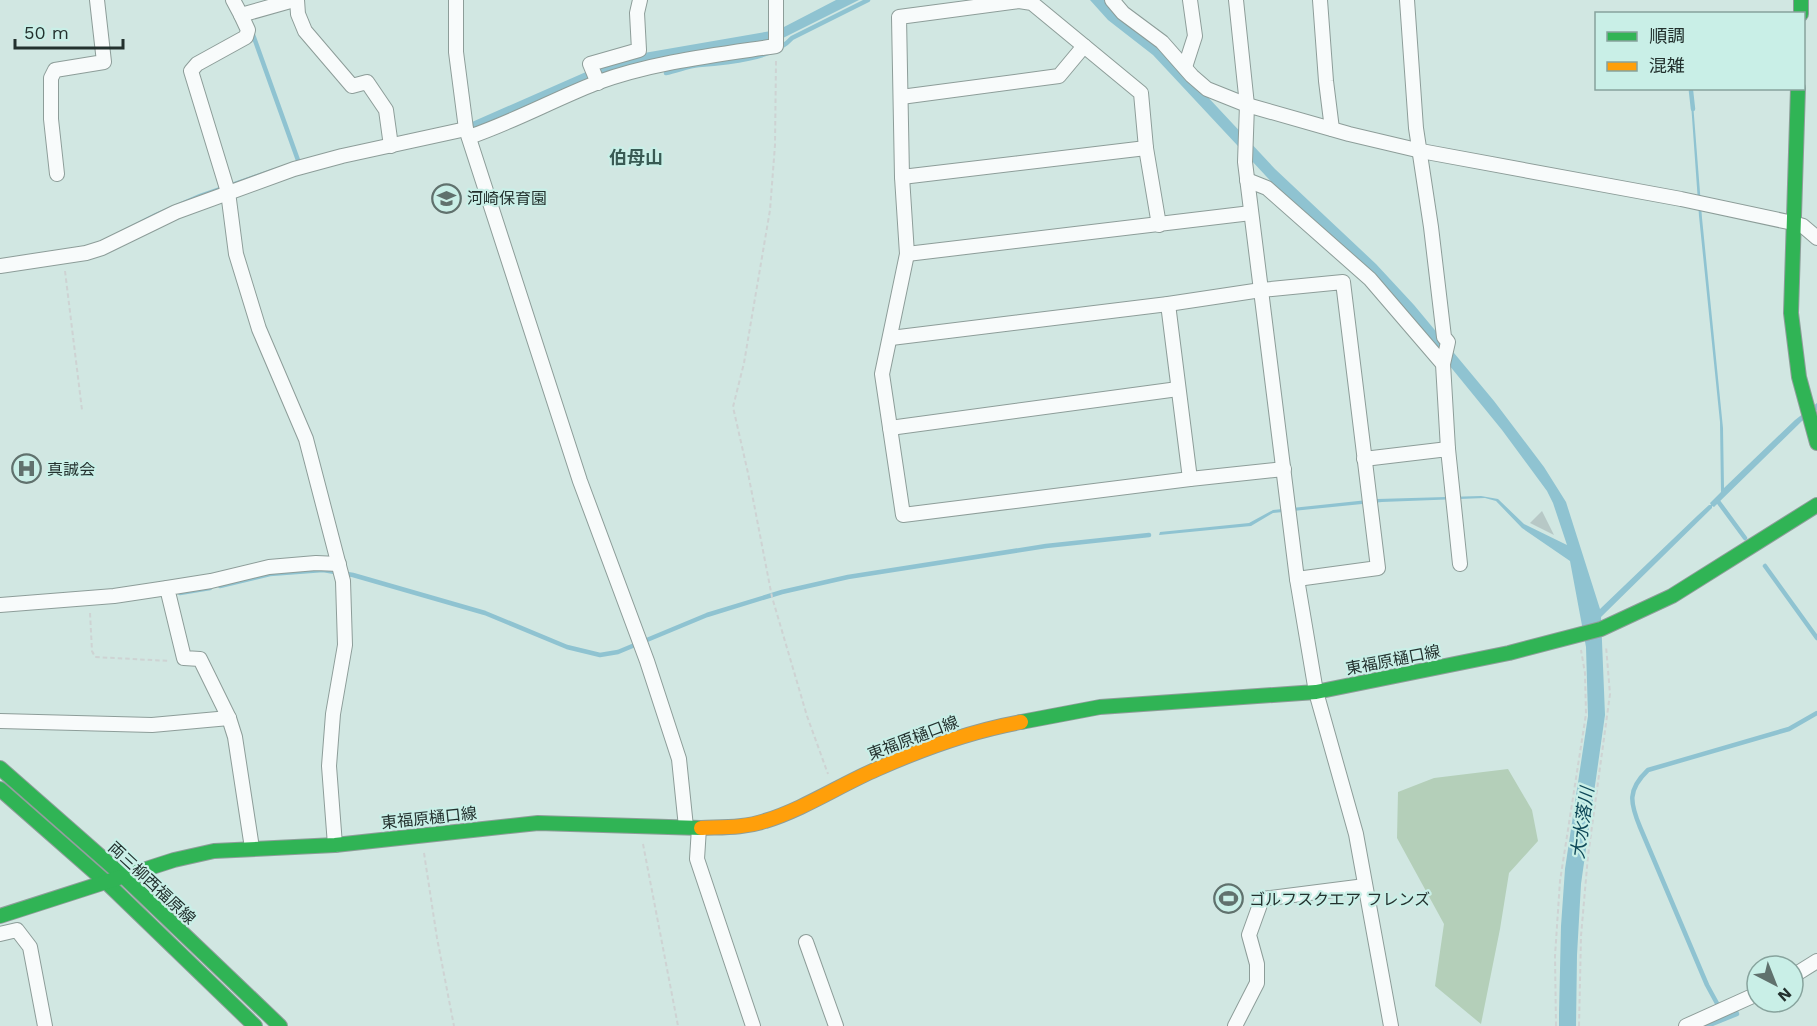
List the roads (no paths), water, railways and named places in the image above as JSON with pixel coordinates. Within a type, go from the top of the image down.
[{"type":"main road","points":[[1798,90],[1791,313],[1799,377],[1817,443]]},
{"type":"main road","name":"東福原樋口線","points":[[0,916],[174,860],[214,851],[335,845],[538,824],[743,826],[765,821],[877,769],[933,746],[992,727],[1100,706],[1316,692],[1396,678],[1603,629],[1672,596],[1817,505]]},
{"type":"main road","name":"両三柳西福原線","points":[[0,768],[124,877],[280,1026]]},
{"type":"main road","name":"両三柳西福原線","points":[[0,789],[107,883],[255,1026]]},
{"type":"street","points":[[57,174],[51,119],[51,78],[55,70],[104,62],[98,0]]},
{"type":"street","points":[[232,0],[248,30],[246,37],[197,64],[191,71],[228,192],[236,254],[259,329],[306,439],[343,582],[345,645],[333,714],[329,766],[335,845]]},
{"type":"street","points":[[241,15],[296,0],[298,14],[305,30],[352,86],[367,82],[386,110],[392,146]]},
{"type":"street","points":[[456,0],[456,52],[467,133],[580,482],[647,661],[679,759],[697,859],[753,1026]]},
{"type":"street","points":[[595,76],[590,64],[639,51],[637,13],[640,0]]},
{"type":"street","points":[[0,267],[102,248],[176,212],[294,169],[392,146],[467,133],[595,76],[776,46],[776,0]]},
{"type":"street","points":[[1112,0],[1123,13],[1162,42],[1207,89],[1246,105],[1421,151],[1681,199],[1793,223],[1803,226],[1817,238]]},
{"type":"street","points":[[1185,67],[1195,36],[1191,0]]},
{"type":"street","points":[[1236,0],[1246,105],[1245,162],[1297,579],[1316,692],[1356,834],[1391,1026]]},
{"type":"street","points":[[1320,0],[1332,129]]},
{"type":"street","points":[[1407,0],[1416,128],[1421,151],[1444,337],[1448,342],[1445,356],[1448,449],[1460,564]]},
{"type":"street","points":[[1159,225],[1146,148],[1141,93],[1032,3],[1019,1],[983,3],[898,17],[902,177],[907,254],[882,374],[903,515],[1284,469]]},
{"type":"street","points":[[901,97],[1059,76],[1084,46]]},
{"type":"street","points":[[902,177],[1146,148]]},
{"type":"street","points":[[1247,180],[1267,188],[1370,279],[1445,356]]},
{"type":"street","points":[[907,254],[1251,213]]},
{"type":"street","points":[[891,338],[1168,304],[1261,290],[1343,282],[1378,568],[1297,579]]},
{"type":"street","points":[[1168,304],[1190,479]]},
{"type":"street","points":[[890,428],[1178,389]]},
{"type":"street","points":[[1364,459],[1448,449]]},
{"type":"street","points":[[0,605],[88,598],[167,588],[211,581],[269,567],[339,564]]},
{"type":"street","points":[[167,588],[184,658],[200,659],[229,718],[235,737],[252,848]]},
{"type":"street","points":[[0,721],[152,725],[229,718]]},
{"type":"street","points":[[1235,1026],[1257,983],[1257,964],[1249,934],[1262,899],[1365,886]]},
{"type":"street","points":[[0,934],[17,930],[30,947],[45,1026]]},
{"type":"street","points":[[806,942],[836,1026]]},
{"type":"street","points":[[1686,1026],[1745,999]]},
{"type":"water","points":[[836,0],[859,0],[771,44],[681,58],[487,127],[340,153],[95,248],[56,251],[94,244],[199,194],[271,169],[331,152],[472,122],[595,68],[644,53],[782,28]]},
{"type":"water","name":"大水落川","points":[[1090,0],[1105,0],[1114,10],[1146,34],[1275,169],[1376,264],[1414,305],[1494,401],[1544,467],[1566,502],[1600,609],[1711,505],[1710,503],[1721,492],[1720,422],[1699,216],[1691,103],[1693,103],[1723,428],[1724,488],[1795,420],[1817,403],[1817,410],[1802,421],[1714,507],[1712,506],[1601,617],[1605,715],[1581,884],[1576,1026],[1559,1026],[1561,926],[1565,869],[1588,716],[1586,647],[1570,561],[1522,528],[1496,501],[1485,498],[1382,502],[1273,513],[1251,526],[1159,535],[1160,532],[1249,523],[1273,510],[1377,499],[1481,496],[1498,499],[1524,524],[1567,545],[1553,503],[1547,491],[1502,430],[1427,338],[1278,189],[1153,55],[1108,20]]},
{"type":"waterway","points":[[666,73],[695,66],[749,59],[774,51],[792,38],[868,0]]},
{"type":"waterway","points":[[252,32],[299,163]]},
{"type":"waterway","points":[[1691,91],[1693,109]]},
{"type":"waterway","points":[[1717,500],[1745,538]]},
{"type":"waterway","points":[[220,586],[270,574],[323,570],[353,575],[485,613],[567,647],[600,655],[618,652],[707,615],[782,592],[848,577],[1046,546],[1149,535]]},
{"type":"waterway","points":[[1765,566],[1817,638]]},
{"type":"waterway","points":[[180,593],[210,588]]},
{"type":"waterway","points":[[1725,1018],[1707,985],[1640,827],[1634,811],[1632,797],[1634,790],[1636,784],[1648,770],[1789,729],[1817,713]]},
{"type":"waterway","points":[[1707,1026],[1737,1014],[1734,1006]]},
{"type":"place","name":"河崎保育園","points":[[446,198]]},
{"type":"place","name":"真誠会","points":[[26,469]]},
{"type":"place","name":"ゴルフスクエア フレンズ","points":[[1228,899]]},
{"type":"district","name":"伯母山","points":[[636,157]]}]
